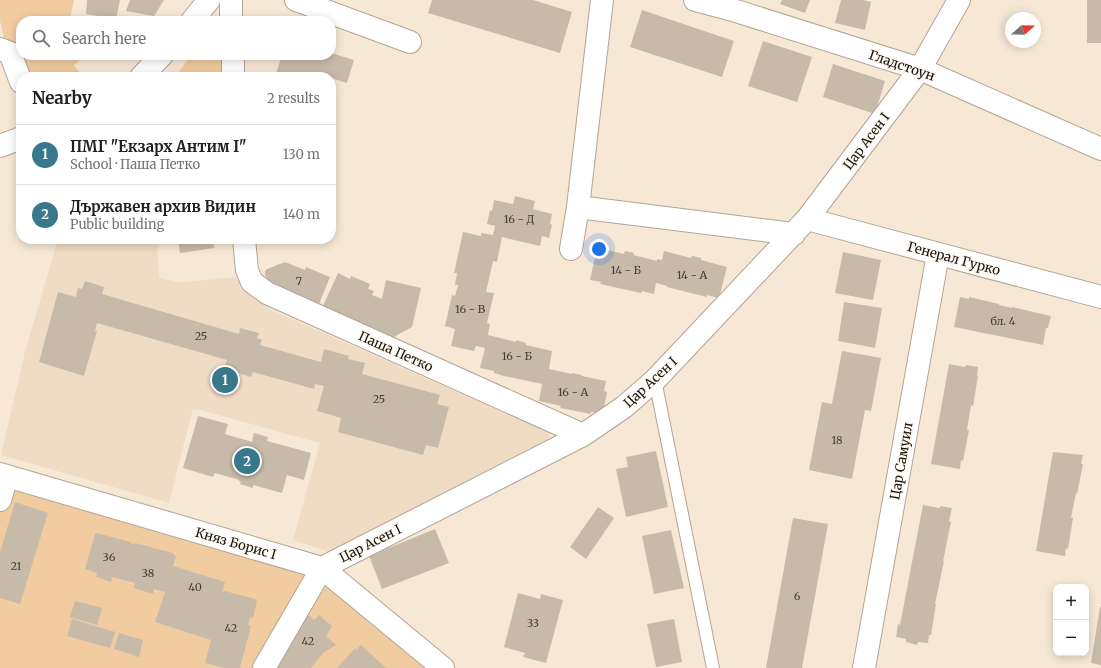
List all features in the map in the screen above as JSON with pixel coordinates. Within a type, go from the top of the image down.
[{"type":"street","points":[[196,16],[209,0]]},
{"type":"street","points":[[230,0],[231,16]]},
{"type":"street","points":[[296,0],[410,42]]},
{"type":"street","points":[[571,249],[578,207],[602,0]]},
{"type":"street","name":"Гладстоун","points":[[695,0],[737,6],[920,69],[1101,149]]},
{"type":"street","name":"Цар Асен I","points":[[322,568],[583,435],[624,407],[655,380],[801,226],[920,69],[959,0]]},
{"type":"street","points":[[0,48],[10,52],[17,72]]},
{"type":"street","points":[[146,72],[157,60]]},
{"type":"street","points":[[232,60],[233,72]]},
{"type":"street","points":[[0,146],[16,140]]},
{"type":"street","name":"Генерал Гурко","points":[[578,207],[801,226],[938,254],[1101,297]]},
{"type":"street","name":"Паша Петко","points":[[244,244],[247,270],[252,282],[267,293],[583,435]]},
{"type":"street","name":"Цар Самуил","points":[[864,668],[938,254]]},
{"type":"street","points":[[0,500],[4,475]]},
{"type":"street","name":"Княз Борис I","points":[[4,475],[322,568],[443,668]]},
{"type":"street","points":[[264,668],[322,568]]},
{"type":"lane","points":[[655,380],[712,668]]},
{"type":"shaded area","points":[[0,0],[74,0],[70,16],[16,16],[16,51],[5,42],[0,21]]},
{"type":"shaded area","points":[[24,60],[80,60],[74,65],[79,72],[28,72]]},
{"type":"shaded area","points":[[187,60],[222,60],[224,72],[179,72]]},
{"type":"shaded area","points":[[57,244],[157,244],[159,278],[177,282],[185,282],[236,277],[250,295],[273,311],[548,432],[551,440],[340,551],[330,552],[293,540],[320,443],[193,408],[169,503],[1,455],[25,352]]},
{"type":"shaded area","points":[[7,476],[322,568],[443,668],[0,668],[0,500]]},
{"type":"building","points":[[87,0],[120,0],[117,16],[98,16],[86,14]]},
{"type":"building","points":[[130,0],[164,0],[154,16],[126,11]]},
{"type":"building","points":[[432,0],[533,0],[572,12],[560,53],[428,13]]},
{"type":"building","points":[[782,0],[810,0],[805,13],[780,4]]},
{"type":"building","points":[[841,0],[863,0],[871,2],[865,30],[835,23]]},
{"type":"building","points":[[1087,0],[1101,0],[1101,43],[1087,43]]},
{"type":"building","points":[[642,10],[734,41],[722,77],[630,47]]},
{"type":"building","points":[[763,41],[812,57],[797,102],[748,86]]},
{"type":"building","points":[[336,55],[354,60],[347,83],[336,80],[336,72],[277,72],[280,60],[336,60]]},
{"type":"building","points":[[833,64],[885,81],[875,114],[823,97]]},
{"type":"building","points":[[515,196],[535,201],[533,209],[552,214],[550,224],[552,225],[549,238],[542,236],[540,246],[502,237],[497,262],[493,261],[486,292],[494,293],[487,323],[490,324],[488,335],[516,342],[516,340],[526,343],[526,345],[552,351],[549,369],[606,381],[604,391],[607,392],[603,414],[591,412],[591,414],[560,408],[561,406],[539,401],[542,384],[504,376],[494,373],[494,371],[480,368],[485,348],[476,346],[474,351],[451,346],[455,329],[445,326],[452,295],[455,296],[458,285],[455,285],[457,273],[454,273],[463,232],[481,236],[481,233],[493,235],[495,226],[487,224],[494,200],[513,204]]},
{"type":"building","points":[[179,244],[214,244],[214,248],[180,253]]},
{"type":"building","points":[[600,248],[624,254],[625,251],[634,253],[633,255],[657,261],[657,259],[662,260],[664,251],[691,258],[692,256],[701,258],[701,260],[727,267],[719,298],[707,295],[707,297],[656,283],[654,294],[642,291],[641,293],[600,284],[601,282],[590,280],[595,257],[598,258]]},
{"type":"building","points":[[843,252],[881,260],[873,300],[835,293]]},
{"type":"building","points":[[285,262],[305,270],[306,267],[330,277],[317,309],[273,286],[265,275],[265,271],[267,269]]},
{"type":"building","points":[[338,273],[350,279],[351,276],[370,284],[368,289],[374,291],[372,295],[382,299],[386,280],[421,288],[412,327],[392,338],[322,308]]},
{"type":"building","points":[[85,281],[104,287],[102,294],[239,334],[240,328],[259,333],[257,338],[262,340],[260,345],[321,362],[324,349],[349,356],[348,359],[365,363],[362,374],[440,395],[437,404],[449,407],[438,448],[426,445],[423,455],[338,432],[341,418],[317,411],[324,386],[315,384],[314,389],[253,372],[251,377],[224,369],[227,360],[97,323],[95,331],[97,331],[84,376],[39,362],[58,292],[76,297],[78,288],[82,289]]},
{"type":"building","points":[[960,297],[969,299],[969,297],[1051,316],[1048,328],[1046,328],[1043,345],[954,327]]},
{"type":"building","points":[[844,302],[882,308],[875,348],[838,341]]},
{"type":"building","points":[[842,351],[881,358],[871,411],[865,410],[852,479],[809,470],[822,402],[832,404]]},
{"type":"building","points":[[949,364],[965,367],[966,365],[978,367],[973,406],[971,405],[967,430],[969,430],[960,469],[931,464]]},
{"type":"building","points":[[198,416],[228,424],[225,434],[252,442],[254,433],[268,437],[267,441],[311,453],[304,480],[287,475],[282,493],[253,485],[253,488],[240,484],[241,482],[239,480],[215,473],[213,477],[183,468]]},
{"type":"building","points":[[656,451],[668,507],[626,517],[616,469],[628,467],[626,457]]},
{"type":"building","points":[[1053,452],[1083,455],[1081,464],[1083,464],[1071,518],[1073,518],[1068,549],[1066,548],[1065,556],[1036,551]]},
{"type":"building","points":[[15,502],[48,513],[20,604],[0,598],[0,552]]},
{"type":"building","points":[[923,505],[940,508],[940,506],[952,508],[949,521],[951,522],[935,604],[931,635],[929,635],[928,643],[918,642],[917,645],[906,642],[906,639],[896,637],[898,624],[900,625]]},
{"type":"building","points":[[598,507],[614,518],[586,559],[570,547]]},
{"type":"building","points":[[793,518],[828,524],[802,668],[766,668]]},
{"type":"building","points":[[435,529],[449,563],[382,589],[369,556]]},
{"type":"building","points":[[671,530],[684,588],[654,594],[642,536]]},
{"type":"building","points":[[97,533],[130,542],[133,545],[135,543],[173,553],[176,557],[173,566],[225,582],[222,592],[225,591],[255,599],[257,602],[253,618],[250,617],[248,625],[251,626],[240,668],[225,668],[205,663],[211,640],[155,622],[165,592],[154,589],[153,594],[134,588],[135,583],[112,577],[111,582],[96,577],[97,573],[85,569],[95,534]]},
{"type":"building","points":[[518,593],[540,599],[541,594],[563,600],[546,663],[523,657],[525,653],[504,647]]},
{"type":"building","points":[[75,601],[102,608],[97,625],[70,617]]},
{"type":"building","points":[[1101,607],[1101,665],[1091,663]]},
{"type":"building","points":[[303,610],[314,620],[319,615],[332,626],[326,636],[336,645],[323,653],[311,668],[273,668]]},
{"type":"building","points":[[72,619],[115,632],[110,648],[67,636]]},
{"type":"building","points":[[674,619],[682,662],[656,667],[647,624]]},
{"type":"building","points":[[119,633],[143,640],[139,657],[114,649]]},
{"type":"building","points":[[361,645],[386,668],[337,668],[355,648],[356,650]]},
{"type":"place","name":"ПМГ \"Екзарх Антим I\"","points":[[225,380]]},
{"type":"place","name":"Държавен архив Видин","points":[[247,461]]}]
